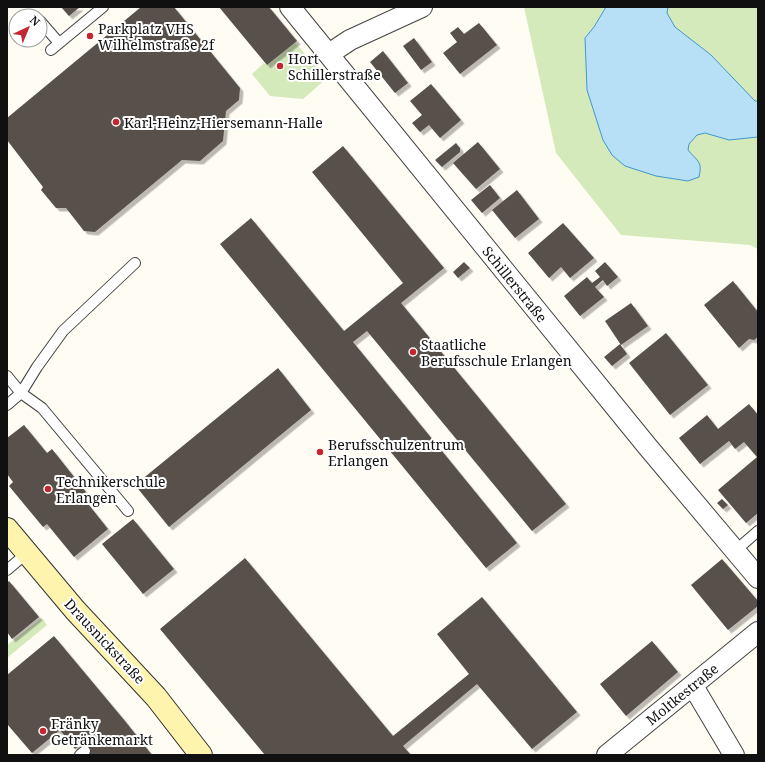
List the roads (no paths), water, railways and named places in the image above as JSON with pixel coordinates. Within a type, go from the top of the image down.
[{"type":"main road","name":"Drausnickstraße","points":[[7,529],[75,610],[156,697],[201,755]]},
{"type":"street","name":"Schillerstraße","points":[[290,7],[642,440],[758,578]]},
{"type":"street","points":[[329,54],[350,40],[422,7]]},
{"type":"street","name":"Moltkestraße","points":[[607,755],[758,632]]},
{"type":"street","points":[[693,686],[734,755]]},
{"type":"lane","points":[[51,50],[103,7]]},
{"type":"lane","points":[[48,31],[59,43]]},
{"type":"lane","points":[[7,405],[20,393],[63,331],[135,263]]},
{"type":"lane","points":[[7,376],[20,393],[42,408],[128,511]]},
{"type":"lane","points":[[735,551],[758,531]]},
{"type":"lane","points":[[7,570],[28,553]]},
{"type":"water","points":[[606,7],[668,7],[667,13],[675,27],[711,55],[755,101],[758,101],[758,137],[729,140],[705,133],[697,135],[689,144],[688,150],[700,164],[700,172],[699,177],[688,181],[656,176],[625,166],[612,155],[603,140],[587,90],[585,38],[594,27]]},
{"type":"place","name":"Parkplatz VHS Wilhelmstraße 2f","points":[[90,36]]},
{"type":"place","name":"Hort Schillerstraße","points":[[280,66]]},
{"type":"place","name":"Karl-Heinz-Hiersemann-Halle","points":[[116,122]]},
{"type":"place","name":"Staatliche Berufsschule Erlangen","points":[[413,352]]},
{"type":"place","name":"Berufsschulzentrum Erlangen","points":[[320,452]]},
{"type":"place","name":"Technikerschule Erlangen","points":[[48,489]]},
{"type":"place","name":"Fränky Getränkemarkt","points":[[43,731]]}]
